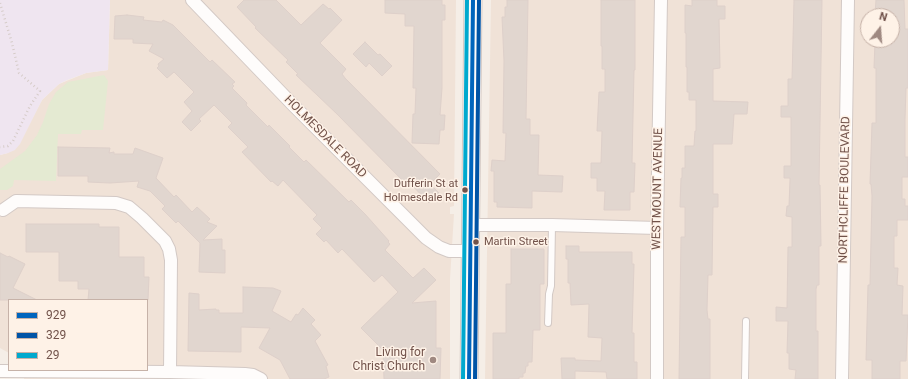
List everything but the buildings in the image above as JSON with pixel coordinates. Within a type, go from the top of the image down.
[{"type":"main road","points":[[469,379],[473,0]]},
{"type":"street","name":"HOLMESDALE ROAD","points":[[192,0],[298,111],[426,238],[439,247],[449,251],[471,251]]},
{"type":"street","name":"WESTMOUNT AVENUE","points":[[657,379],[657,228],[661,0]]},
{"type":"street","name":"NORTHCLIFFE BOULEVARD","points":[[842,379],[848,0]]},
{"type":"street","points":[[3,210],[16,201],[116,202],[129,207],[142,218],[165,241],[169,249],[171,260],[170,372]]},
{"type":"street","points":[[471,225],[552,225],[657,228]]},
{"type":"street","points":[[0,371],[245,374],[253,375],[261,379]]},
{"type":"lane","points":[[548,323],[549,294],[551,286],[552,225]]},
{"type":"lane","points":[[745,379],[746,321]]},
{"type":"path","points":[[0,3],[19,73],[40,91],[30,106],[13,141],[8,146],[0,147]]},
{"type":"shaded area","points":[[0,0],[110,0],[108,70],[86,73],[59,84],[42,100],[20,144],[15,150],[0,155]]},
{"type":"shaded area","points":[[110,0],[456,0],[454,206],[450,207],[450,214],[454,214],[450,279],[450,379],[24,379],[24,371],[148,371],[148,299],[8,299],[8,352],[0,348],[0,155],[8,153],[32,119],[42,100],[59,84],[86,73],[108,70]]},
{"type":"shaded area","points":[[491,0],[908,0],[908,379],[485,379]]},
{"type":"green space","points":[[104,75],[108,81],[103,130],[82,130],[81,134],[58,134],[56,181],[14,180],[13,186],[7,190],[0,190],[0,169],[25,151],[37,135],[49,104],[56,92],[68,82]]},
{"type":"transit line","name":"29","points":[[463,379],[467,0]]},
{"type":"transit line","name":"929","points":[[469,379],[473,0]]},
{"type":"transit line","name":"329","points":[[475,379],[479,0]]},
{"type":"place","name":"Dufferin St at Holmesdale Rd","points":[[465,190]]},
{"type":"place","name":"Martin Street","points":[[476,242]]},
{"type":"place","name":"Living for Christ Church","points":[[433,360]]}]
